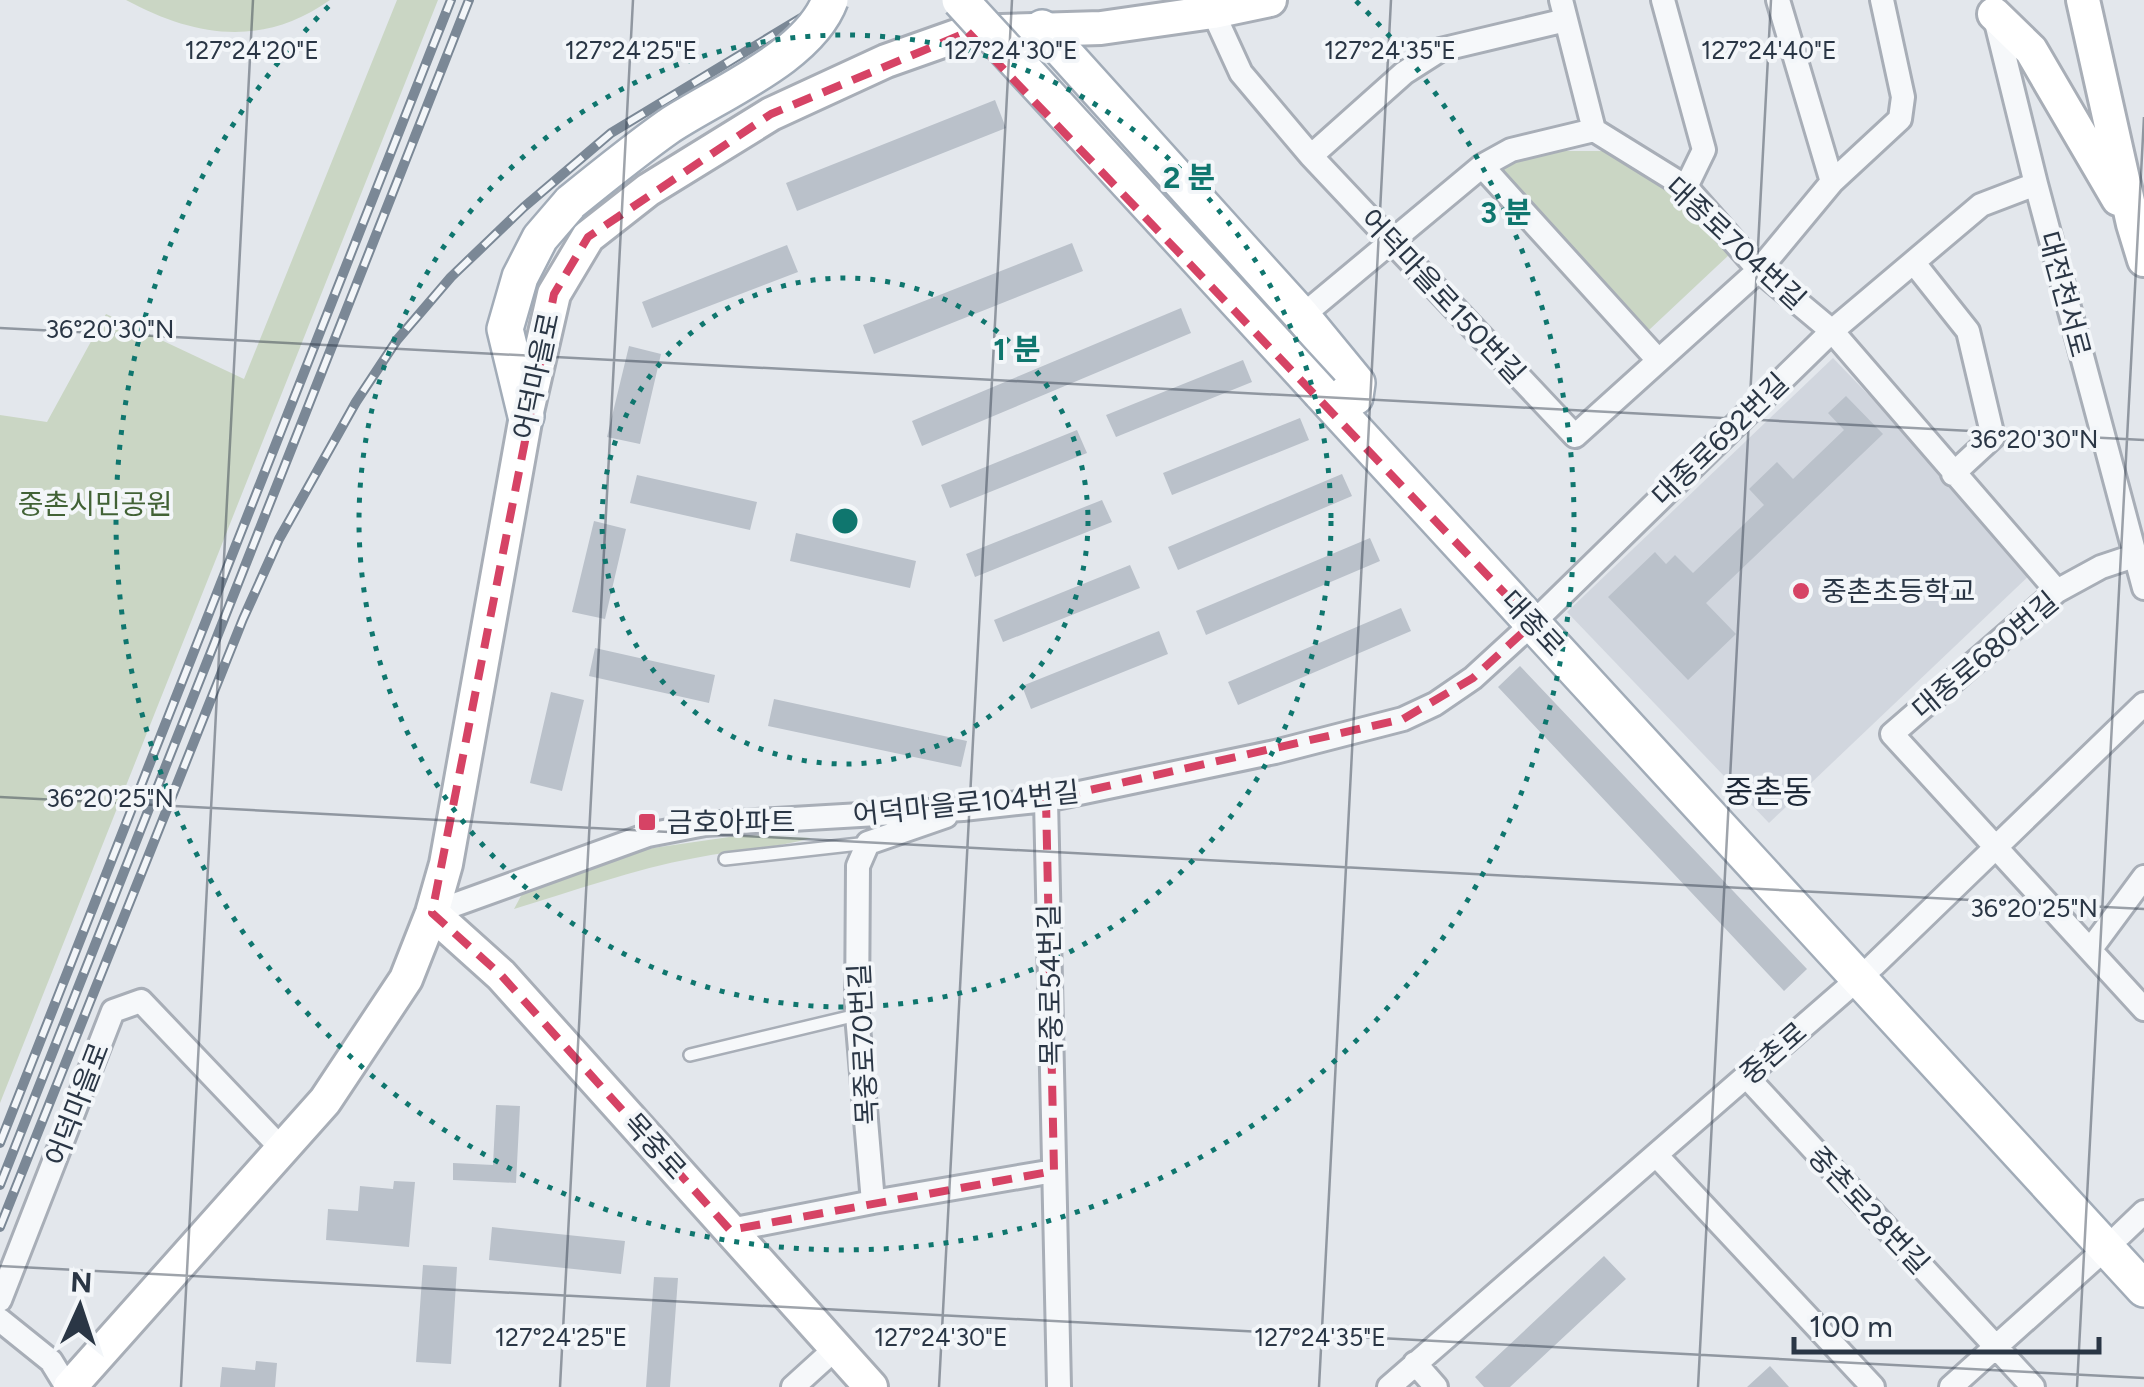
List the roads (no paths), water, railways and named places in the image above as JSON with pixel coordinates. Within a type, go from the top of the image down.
[{"type":"main road","points":[[526,416],[505,329],[520,277],[540,238],[571,202],[656,135],[777,62],[809,36],[830,0]]},
{"type":"main road","name":"대종로","points":[[993,0],[1339,395],[1866,972],[2123,1232],[2144,1262]]},
{"type":"main road","name":"어덕마을로","points":[[69,1387],[325,1101],[406,979],[446,864],[526,416],[554,294],[588,236],[648,190],[771,114],[886,61],[964,16],[1042,28],[1102,28],[1270,0]]},
{"type":"main road","points":[[2084,0],[2144,260]]},
{"type":"main road","points":[[1992,7],[2031,50],[2133,224]]},
{"type":"main road","name":"대종로","points":[[964,16],[1339,395]]},
{"type":"main road","points":[[1042,28],[1302,316],[1357,383],[1339,395]]},
{"type":"main road","name":"목중로","points":[[432,913],[501,975],[871,1387]]},
{"type":"main road","name":"대종로","points":[[2123,1232],[2144,1290]]},
{"type":"street","points":[[1663,0],[1704,150],[1686,187]]},
{"type":"street","points":[[1778,0],[1832,182]]},
{"type":"street","points":[[1482,166],[1658,360],[1759,270],[1832,182],[1900,119],[1903,97],[1882,0]]},
{"type":"street","name":"대전천서로","points":[[1992,7],[2144,588]]},
{"type":"street","points":[[1302,316],[1482,166],[1511,150],[1594,130],[1564,10],[1440,50],[1404,74],[1311,156]]},
{"type":"street","name":"어덕마을로150번길","points":[[1212,12],[1241,73],[1311,156],[1575,436],[1658,360]]},
{"type":"street","name":"대종로704번길","points":[[1594,130],[1686,187],[1759,270],[1832,331],[2057,592]]},
{"type":"street","name":"대종로692번길","points":[[1540,615],[1832,331],[1981,205],[2036,184]]},
{"type":"street","points":[[1914,263],[1968,331],[1992,438],[1953,474]]},
{"type":"street","name":"대종로680번길","points":[[1996,846],[1892,734],[2057,592],[2101,567],[2134,556]]},
{"type":"street","name":"어덕마을로104번길","points":[[432,913],[648,834],[705,824],[963,809],[1046,800],[1275,752],[1403,719],[1435,704],[1473,678],[1540,615]]},
{"type":"street","name":"중촌로","points":[[1388,1387],[1866,972],[2144,704]]},
{"type":"street","name":"목중로54번길","points":[[1046,800],[1059,1387]]},
{"type":"street","points":[[868,843],[963,809]]},
{"type":"street","name":"목중로70번길","points":[[868,843],[858,866],[857,1015],[873,1202]]},
{"type":"street","points":[[1996,846],[2144,1009]]},
{"type":"street","points":[[2090,950],[2134,912],[2144,878]]},
{"type":"street","name":"어덕마을로","points":[[0,1300],[113,1011],[141,1001],[281,1148]]},
{"type":"street","name":"중촌로28번길","points":[[1746,1076],[2033,1387]]},
{"type":"street","points":[[1656,1155],[1873,1387]]},
{"type":"street","points":[[730,1230],[1054,1171]]},
{"type":"street","points":[[1951,1387],[2123,1232]]},
{"type":"street","name":"어덕마을로","points":[[0,1320],[51,1362],[69,1387]]},
{"type":"street","points":[[793,1387],[836,1348]]},
{"type":"street","points":[[1415,1363],[1436,1387]]},
{"type":"lane","points":[[725,859],[868,843]]},
{"type":"lane","points":[[690,1054],[857,1015]]},
{"type":"railway","points":[[0,1143],[451,0]]},
{"type":"railway","points":[[0,1185],[469,0]]},
{"type":"railway","points":[[0,1227],[243,619],[279,539],[356,402],[397,340],[451,277],[524,207],[611,133],[831,0]]},
{"type":"place","name":"중촌초등학교","points":[[1801,591]]},
{"type":"place","name":"금호아파트","points":[[647,822]]},
{"type":"district","name":"중촌동","points":[[1768,792]]},
{"type":"park label","name":"중촌시민공원","points":[[95,504]]}]
